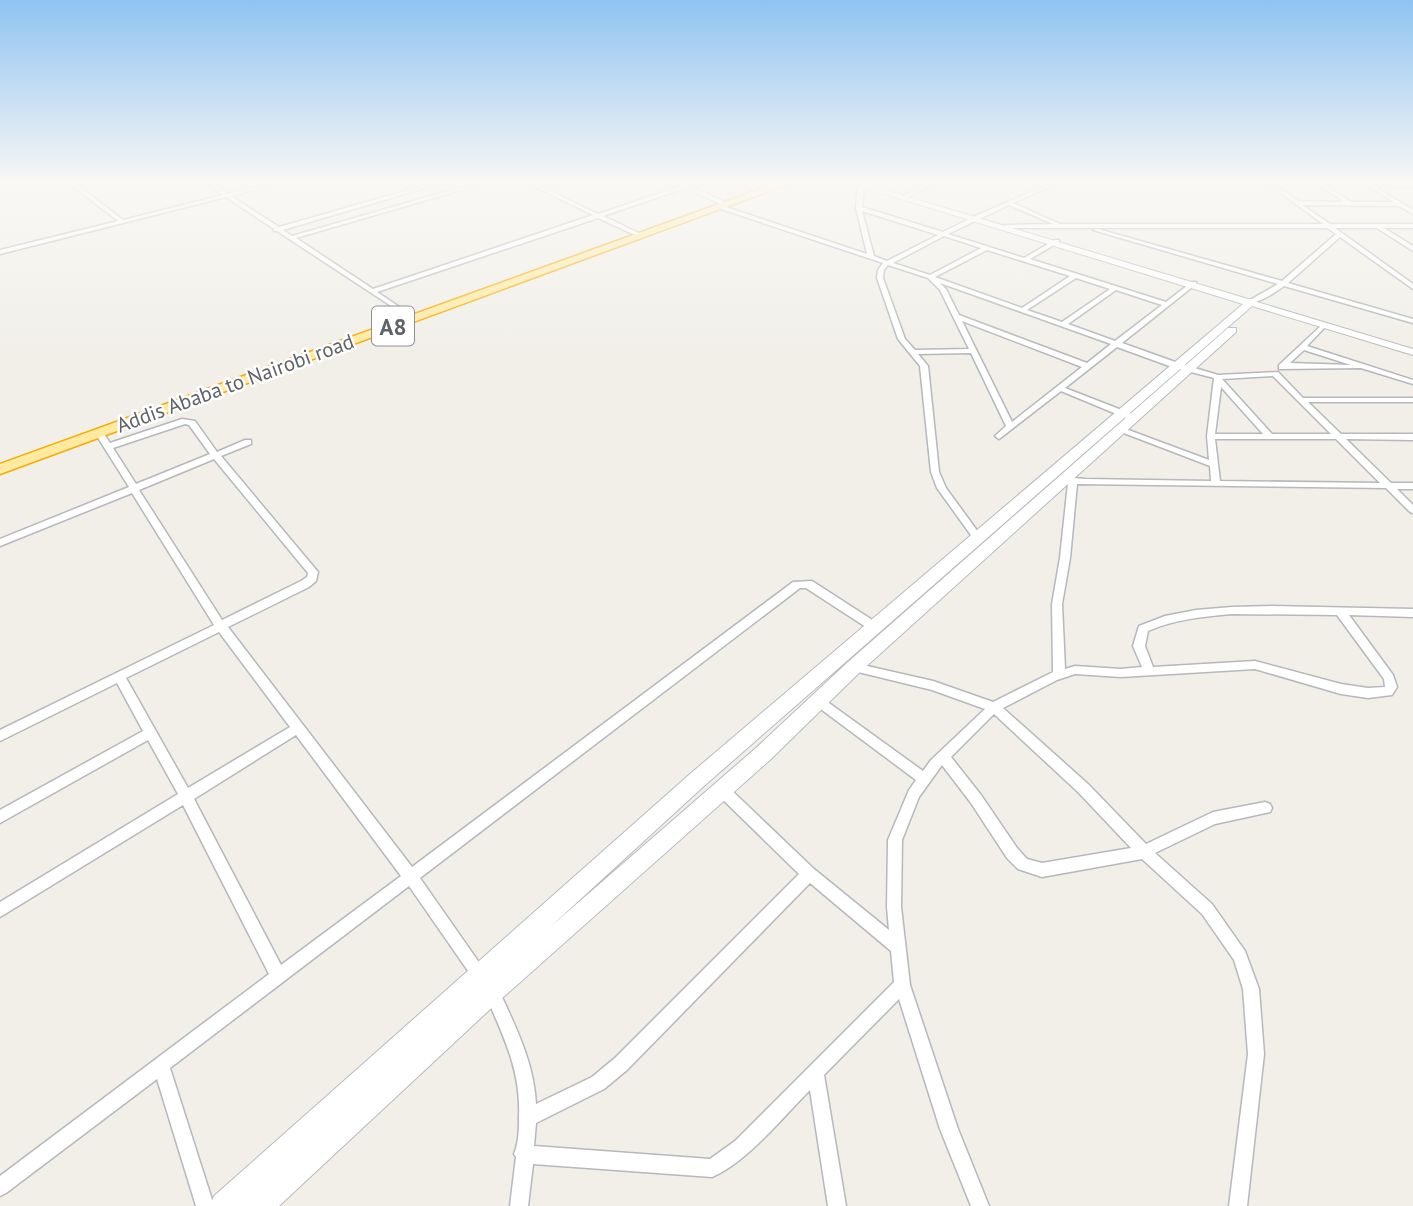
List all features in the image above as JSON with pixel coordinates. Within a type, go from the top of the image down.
[{"type":"highway","name":"Addis Ababa to Nairobi road","points":[[0,469],[623,239]]},
{"type":"highway","name":"Addis Ababa to Nairobi road","points":[[0,459],[410,317]]},
{"type":"main road","points":[[1046,239],[1413,347]]},
{"type":"main road","points":[[1047,239],[1055,242]]},
{"type":"main road","points":[[1256,303],[1413,352]]},
{"type":"main road","points":[[259,1206],[492,992],[722,790],[854,667],[1068,481],[1125,420],[1256,303]]},
{"type":"main road","points":[[224,1206],[479,973],[976,536],[1125,420]]},
{"type":"street","points":[[0,253],[54,239]]},
{"type":"street","points":[[292,239],[410,317]]},
{"type":"street","points":[[373,291],[525,239]]},
{"type":"street","points":[[821,239],[1218,378],[1275,374],[1323,326]]},
{"type":"street","points":[[867,239],[872,257]]},
{"type":"street","points":[[935,239],[887,263],[881,270],[880,278],[902,340],[924,366],[935,472],[942,488],[976,536]]},
{"type":"street","points":[[963,239],[1166,304]]},
{"type":"street","points":[[1128,239],[1413,321]]},
{"type":"street","points":[[1256,303],[1334,239]]},
{"type":"street","points":[[1347,239],[1413,287]]},
{"type":"street","points":[[1398,239],[1413,249]]},
{"type":"street","points":[[1026,259],[1055,242]]},
{"type":"street","points":[[930,277],[988,247]]},
{"type":"street","points":[[1021,311],[1076,275]]},
{"type":"street","points":[[930,277],[943,289],[1010,426]]},
{"type":"street","points":[[1401,278],[1413,278]]},
{"type":"street","points":[[999,436],[1192,284]]},
{"type":"street","points":[[1063,325],[1115,288]]},
{"type":"street","points":[[958,317],[1087,366]]},
{"type":"street","points":[[1303,347],[1413,382]]},
{"type":"street","points":[[913,352],[974,351]]},
{"type":"street","points":[[1284,366],[1371,368]]},
{"type":"street","points":[[1275,374],[1413,510]]},
{"type":"street","points":[[1216,483],[1211,436],[1218,378]]},
{"type":"street","points":[[1218,378],[1270,436]]},
{"type":"street","points":[[1059,388],[1214,466]]},
{"type":"street","points":[[1303,400],[1413,400]]},
{"type":"street","points":[[0,736],[305,584],[312,578],[313,572],[215,455],[192,423],[185,421],[107,447]]},
{"type":"street","points":[[99,433],[219,625],[411,877],[492,992],[518,1055],[527,1087],[519,1206]]},
{"type":"street","points":[[1211,436],[1413,437]]},
{"type":"street","points":[[0,543],[248,442]]},
{"type":"street","points":[[1059,675],[1057,604],[1065,558],[1068,481],[1413,486]]},
{"type":"street","points":[[0,1187],[797,584],[808,584],[873,626]]},
{"type":"street","points":[[1150,672],[1139,646],[1143,629],[1175,616],[1226,611],[1413,613]]},
{"type":"street","points":[[980,1206],[949,1129],[902,985],[894,907],[895,840],[914,794],[943,756],[994,707],[1075,670],[1150,672],[1255,665],[1341,689],[1368,693],[1388,692],[1391,687],[1389,678],[1342,613]]},
{"type":"street","points":[[854,667],[933,686],[994,707],[1207,909],[1240,956],[1251,989],[1256,1054],[1238,1206]]},
{"type":"street","points":[[119,677],[148,734],[186,797],[278,975]]},
{"type":"street","points":[[818,701],[925,779]]},
{"type":"street","points":[[0,910],[296,729]]},
{"type":"street","points":[[0,817],[148,734]]},
{"type":"street","points":[[943,756],[1012,853],[1023,864],[1042,870],[1144,852],[1213,818],[1265,808]]},
{"type":"street","points":[[722,790],[808,874],[898,947]]},
{"type":"street","points":[[527,1118],[598,1083],[621,1064],[808,874]]},
{"type":"street","points":[[523,1154],[712,1168],[741,1147],[902,985]]},
{"type":"street","points":[[161,1065],[205,1206]]},
{"type":"street","points":[[814,1072],[837,1206]]}]
